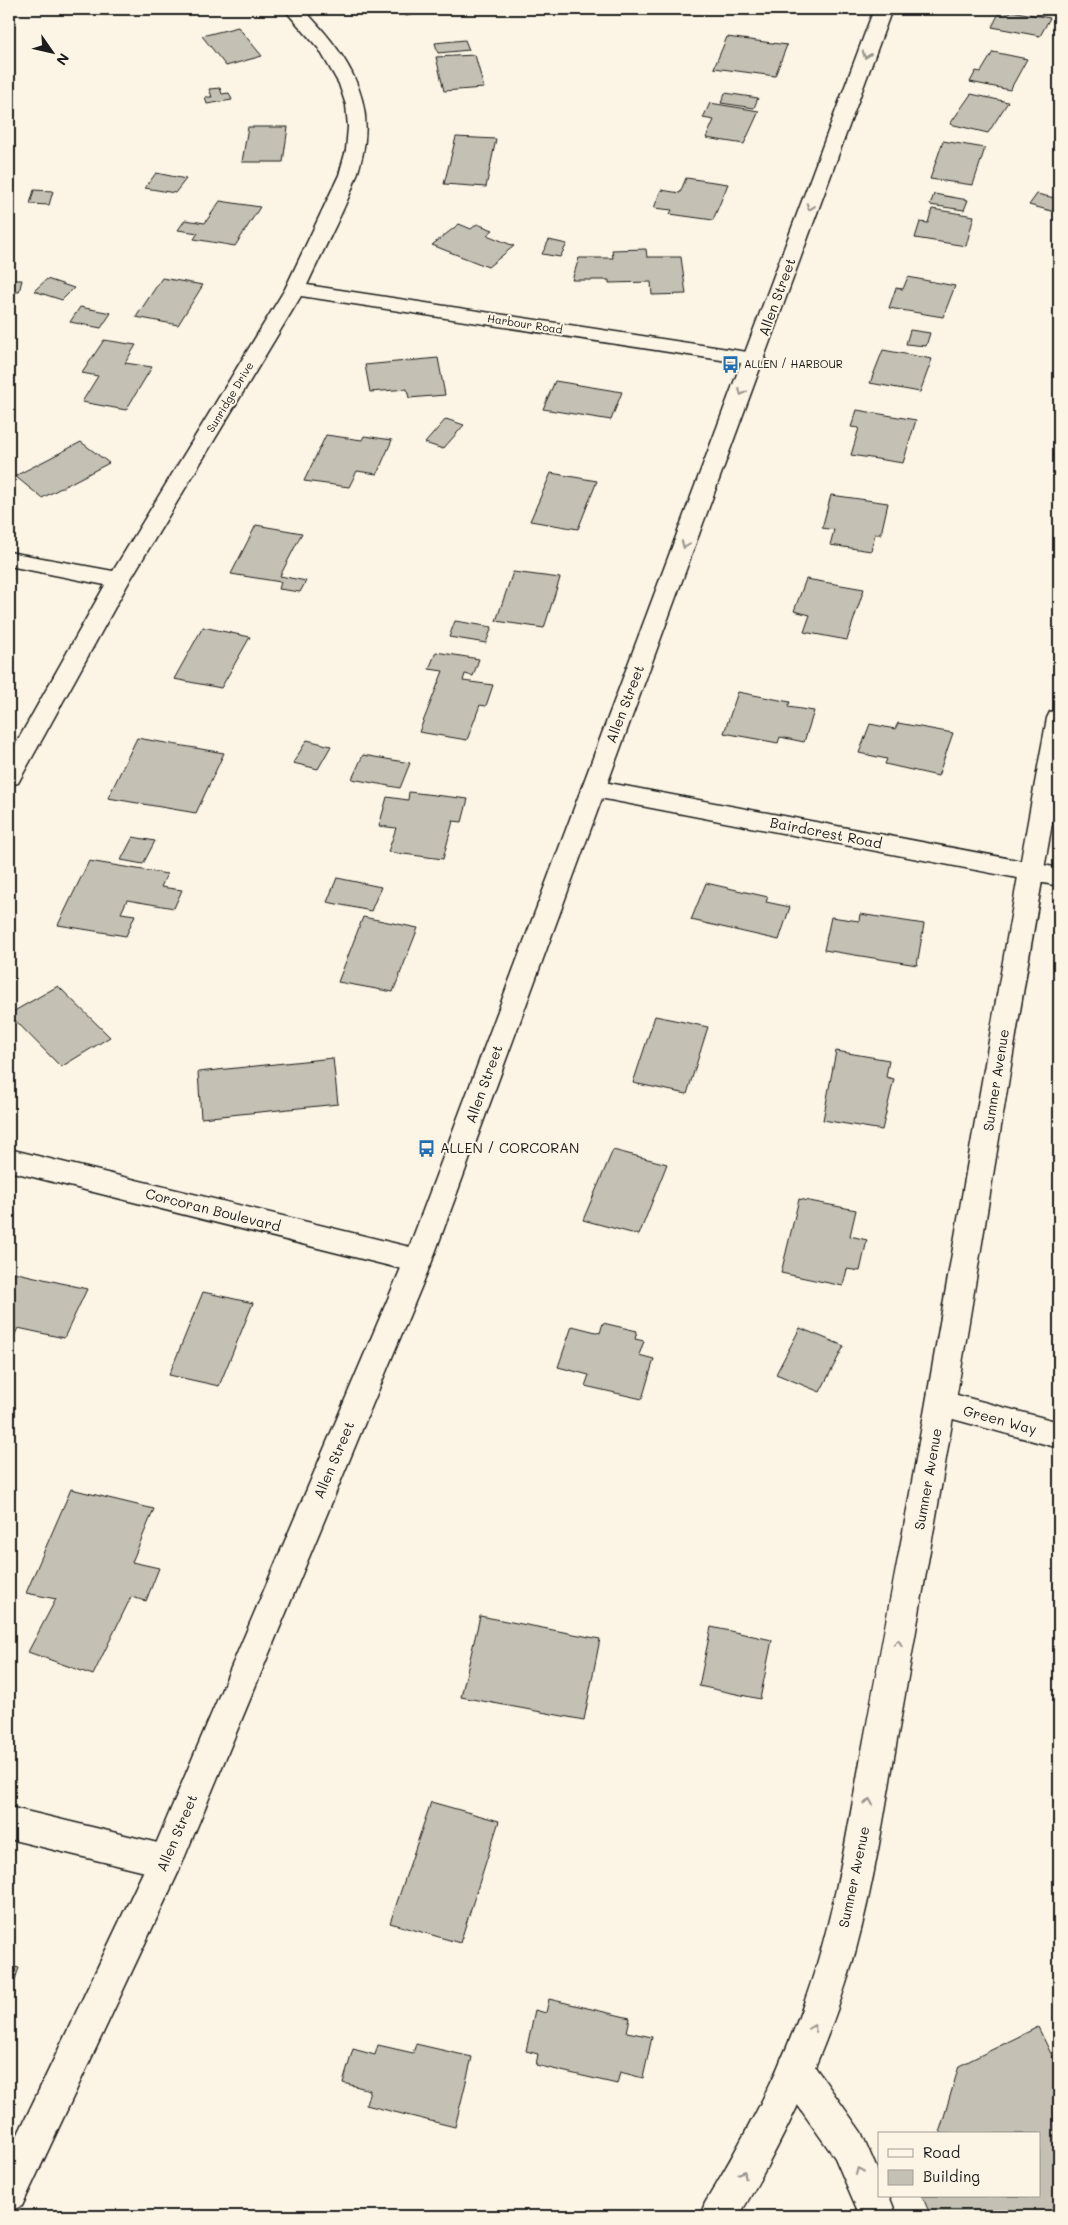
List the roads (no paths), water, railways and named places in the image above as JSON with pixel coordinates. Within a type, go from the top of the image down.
[{"type":"main road","name":"Sunridge Drive","points":[[9,777],[120,580],[295,289],[349,176],[355,159],[358,124],[353,93],[340,66],[317,34],[294,9]]},
{"type":"main road","name":"Allen Street","points":[[9,2193],[166,1862],[418,1261],[883,9]]},
{"type":"main road","name":"Harbour Road","points":[[295,289],[754,359]]},
{"type":"main road","points":[[9,559],[120,580]]},
{"type":"main road","name":"Sumner Avenue","points":[[718,2216],[751,2160],[795,2070],[823,2000],[844,1927],[861,1847],[942,1404],[1030,872],[1059,718]]},
{"type":"main road","name":"Bairdcrest Road","points":[[593,789],[1059,878]]},
{"type":"main road","name":"Corcoran Boulevard","points":[[9,1160],[418,1261]]},
{"type":"main road","name":"Green Way","points":[[942,1404],[1059,1435]]},
{"type":"main road","points":[[9,1823],[166,1862]]},
{"type":"main road","points":[[795,2070],[848,2145],[879,2216]]},
{"type":"place","name":"ALLEN / HARBOUR","points":[[730,364]]},
{"type":"place","name":"ALLEN / CORCORAN","points":[[426,1148]]}]
